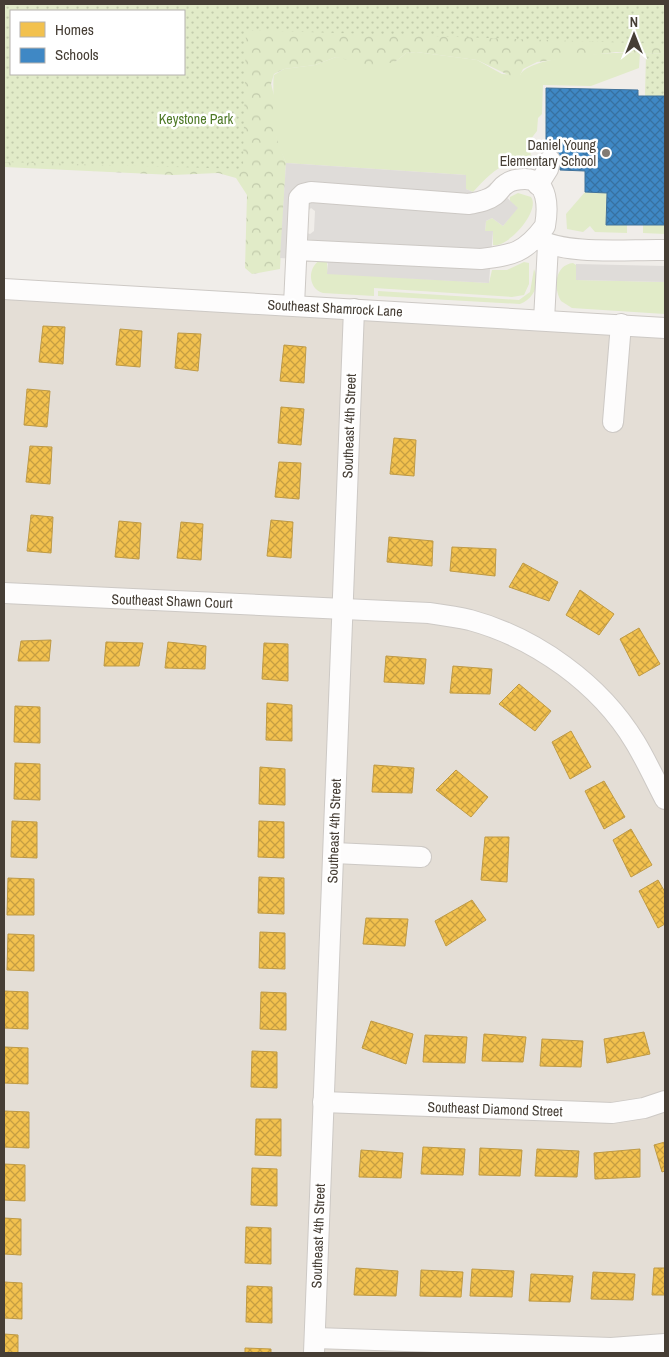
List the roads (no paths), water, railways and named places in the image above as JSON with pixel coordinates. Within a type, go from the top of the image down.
[{"type":"street","points":[[538,185],[548,169],[550,160]]},
{"type":"street","points":[[294,305],[299,198],[303,194],[311,192],[469,204],[485,201],[495,195],[506,183],[528,179],[538,185],[547,198],[548,213],[542,242],[544,320]]},
{"type":"street","points":[[297,250],[481,259],[510,255],[542,242],[572,249],[665,250]]},
{"type":"street","name":"Southeast Shamrock Lane","points":[[4,290],[294,305],[665,328]]},
{"type":"street","name":"Southeast 4th Street","points":[[314,1346],[354,309]]},
{"type":"street","points":[[613,422],[621,324]]},
{"type":"street","name":"Southeast Shawn Court","points":[[4,593],[429,613],[470,620],[526,643],[559,662],[600,697],[635,741],[665,799]]},
{"type":"street","points":[[334,853],[421,857]]},
{"type":"street","name":"Southeast Diamond Street","points":[[323,1102],[612,1113],[644,1108],[665,1101]]},
{"type":"street","points":[[314,1346],[611,1348],[665,1344]]},
{"type":"place","name":"Daniel Young Elementary School","points":[[606,153]]},
{"type":"park label","name":"Keystone Park","points":[[196,119]]}]
